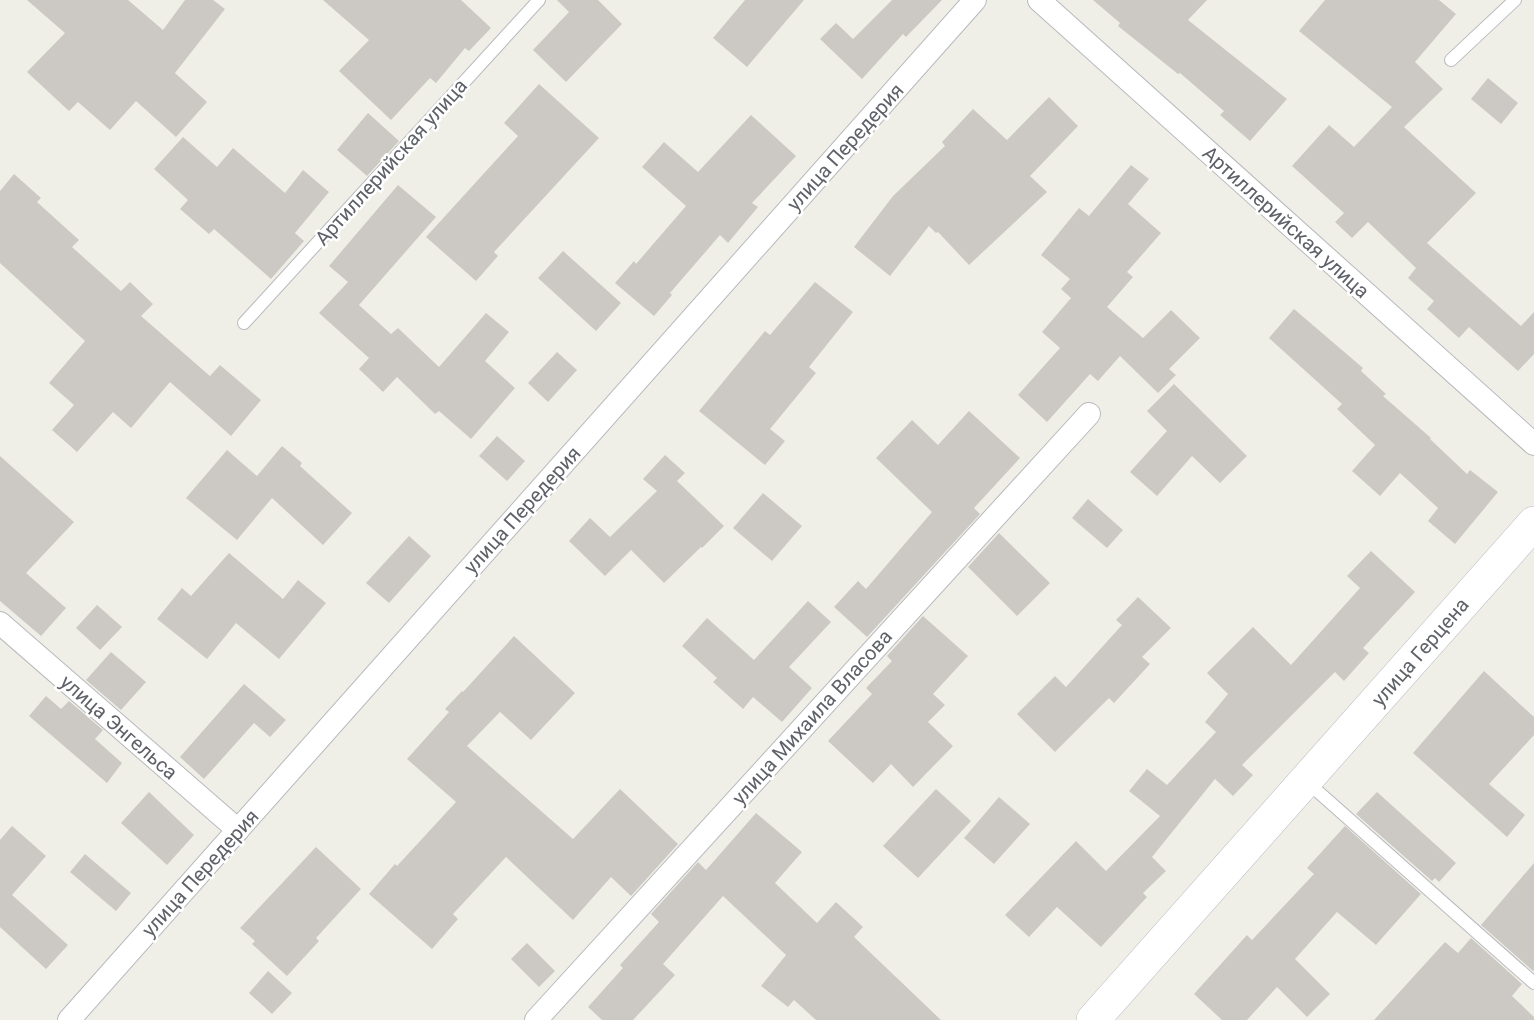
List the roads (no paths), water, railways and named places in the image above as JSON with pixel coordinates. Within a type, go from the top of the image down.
[{"type":"street","name":"улица Передерия","points":[[69,1020],[975,0]]},
{"type":"street","name":"Артиллерийская улица","points":[[1039,0],[1534,444]]},
{"type":"street","name":"улица Михаила Власова","points":[[536,1020],[1089,414]]},
{"type":"street","name":"улица Герцена","points":[[1093,1020],[1534,523]]},
{"type":"street","name":"улица Энгельса","points":[[0,623],[238,830]]},
{"type":"lane","name":"Артиллерийская улица","points":[[244,323],[539,0]]},
{"type":"lane","points":[[1451,60],[1515,0]]},
{"type":"lane","points":[[1306,781],[1534,983]]}]
